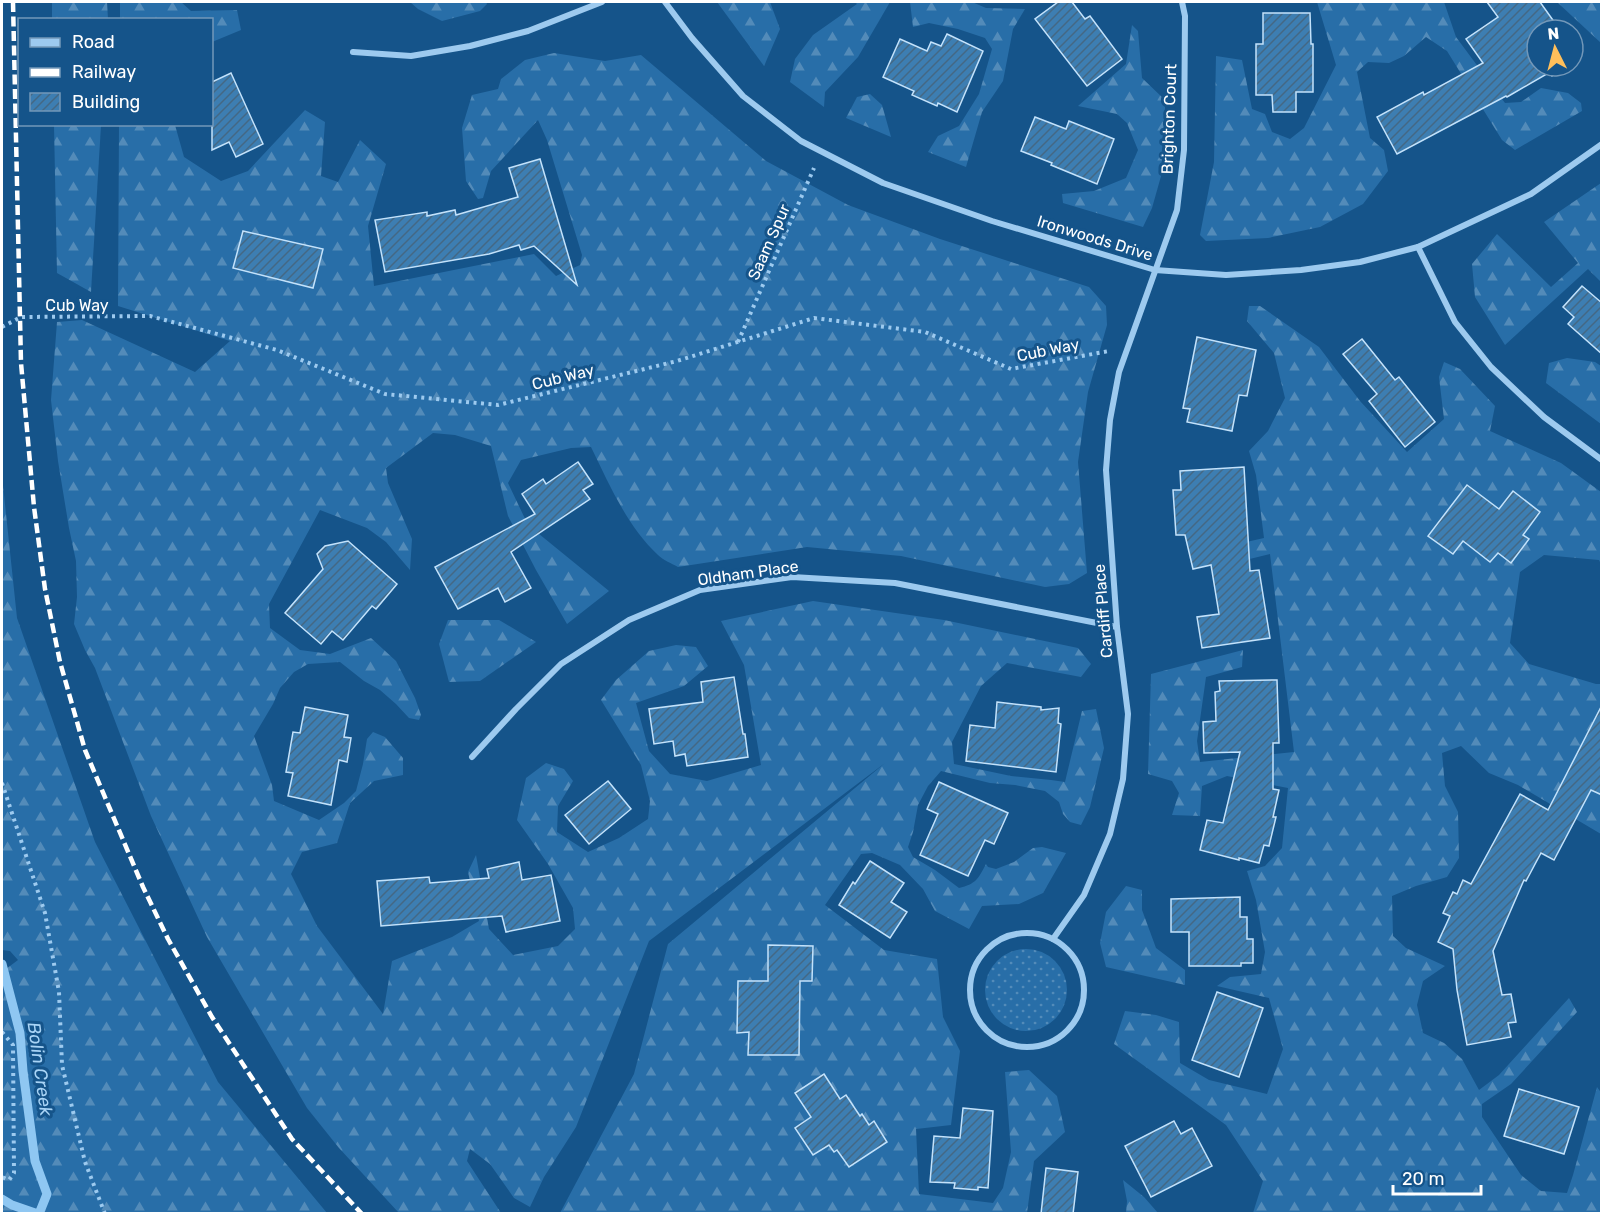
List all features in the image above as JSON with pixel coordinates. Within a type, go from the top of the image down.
[{"type":"street","points":[[353,52],[411,56],[470,46],[528,31],[602,2]]},
{"type":"street","name":"Ironwoods Drive","points":[[665,2],[692,38],[743,96],[801,141],[883,183],[992,221],[1155,270],[1226,274],[1301,270],[1360,262],[1418,247],[1531,194],[1602,144]]},
{"type":"street","name":"Brighton Court","points":[[1155,270],[1177,210],[1184,150],[1185,16],[1182,2]]},
{"type":"street","points":[[1418,247],[1455,322],[1491,367],[1544,417],[1602,460]]},
{"type":"street","name":"Cardiff Place","points":[[1053,939],[1084,895],[1110,834],[1123,779],[1128,714],[1117,627],[1106,470],[1110,420],[1119,372],[1155,270]]},
{"type":"street","name":"Oldham Place","points":[[472,757],[561,664],[629,620],[700,590],[792,577],[895,583],[1117,627]]},
{"type":"street","points":[[1016,934],[1035,934],[1053,939],[1068,950],[1079,966],[1084,984],[1083,1003],[1075,1021],[1063,1035],[1046,1044],[1027,1048],[1009,1045],[992,1036],[979,1023],[971,1005],[969,987],[973,968],[983,952],[998,940],[1016,934]]},
{"type":"path","name":"Saam Spur","points":[[738,342],[822,151]]},
{"type":"path","name":"Cub Way","points":[[2,327],[21,317],[150,316],[278,350],[385,394],[498,405],[677,361],[814,318],[925,332],[1011,369],[1128,348]]},
{"type":"path","points":[[2,783],[45,914],[59,992],[62,1065],[85,1162],[105,1214]]},
{"type":"path","points":[[2,1032],[13,1045],[14,1173],[9,1180],[2,1177]]},
{"type":"green space","points":[[52,2],[107,2],[108,18],[52,18]]},
{"type":"green space","points":[[120,2],[181,2],[191,11],[237,10],[241,30],[213,42],[213,18],[120,18]]},
{"type":"green space","points":[[410,2],[486,2],[487,4],[480,11],[442,21],[418,9]]},
{"type":"green space","points":[[717,2],[770,2],[780,29],[764,66]]},
{"type":"green space","points":[[855,2],[890,2],[858,57],[825,92],[824,107],[790,82],[795,59],[813,35],[857,4]]},
{"type":"green space","points":[[910,2],[972,2],[986,8],[1025,9],[1013,29],[1003,81],[982,112],[966,167],[928,152],[938,136],[959,126],[979,94],[992,49],[985,38],[958,29],[929,23],[913,27]]},
{"type":"green space","points":[[1317,2],[1444,2],[1456,37],[1505,103],[1521,102],[1541,88],[1568,93],[1581,103],[1582,111],[1515,150],[1502,140],[1447,51],[1426,37],[1404,56],[1389,63],[1368,62],[1357,72],[1370,138],[1384,150],[1388,171],[1363,204],[1320,227],[1268,238],[1206,241],[1200,235],[1214,162],[1216,56],[1242,60],[1252,109],[1265,114],[1272,132],[1290,139],[1304,128],[1336,65]]},
{"type":"green space","points":[[1557,2],[1601,2],[1601,43],[1585,28],[1585,18],[1574,18]]},
{"type":"green space","points":[[1132,25],[1138,31],[1142,78],[1165,100],[1165,162],[1152,208],[1143,227],[1063,203],[1062,194],[1094,191],[1126,178],[1138,150],[1127,123],[1117,114],[1078,106],[1126,64]]},
{"type":"green space","points":[[554,53],[605,61],[641,55],[766,161],[848,205],[940,239],[1089,287],[1106,306],[1107,325],[1088,392],[1078,462],[1087,573],[1069,584],[1045,587],[901,556],[807,547],[678,567],[660,557],[637,531],[620,504],[591,447],[571,448],[521,460],[508,483],[528,525],[609,591],[567,624],[508,516],[491,446],[455,435],[433,433],[386,468],[388,483],[412,539],[410,570],[386,542],[367,528],[320,510],[269,604],[270,628],[300,650],[330,654],[371,638],[396,661],[421,715],[419,720],[409,718],[380,690],[364,681],[340,662],[308,664],[294,672],[280,688],[254,736],[272,785],[274,801],[319,820],[344,803],[356,791],[367,739],[373,732],[385,737],[403,758],[403,775],[374,781],[350,803],[337,843],[302,852],[291,874],[317,926],[383,1014],[392,961],[452,937],[479,921],[468,872],[476,855],[489,929],[513,955],[558,946],[575,929],[573,908],[548,864],[517,820],[526,778],[546,763],[564,769],[573,781],[558,806],[557,832],[588,852],[619,838],[648,819],[650,801],[641,765],[601,700],[616,680],[649,651],[676,645],[696,647],[708,666],[684,686],[636,703],[649,751],[670,774],[707,781],[761,765],[744,665],[721,621],[813,601],[944,620],[1078,648],[1091,664],[1081,677],[1007,663],[981,686],[952,742],[954,764],[1011,776],[1065,782],[1082,711],[1096,709],[1104,748],[1090,807],[1081,825],[1070,822],[1063,814],[1059,802],[1045,791],[990,783],[941,771],[928,786],[918,805],[908,847],[913,857],[959,888],[976,880],[986,864],[996,869],[1014,862],[1033,848],[1042,847],[1066,853],[1043,893],[1019,904],[982,906],[969,929],[935,911],[923,889],[900,865],[872,853],[861,854],[825,905],[884,950],[937,959],[943,1017],[960,1051],[951,1125],[916,1129],[919,1194],[993,1203],[1003,1188],[1011,1152],[1005,1072],[1029,1070],[1057,1096],[1065,1132],[1034,1161],[1027,1213],[560,1213],[634,1074],[668,944],[885,763],[649,941],[576,1127],[544,1177],[530,1207],[514,1198],[490,1164],[470,1149],[467,1161],[501,1213],[399,1213],[339,1148],[307,1108],[207,937],[151,816],[95,668],[74,624],[77,597],[76,561],[58,461],[51,400],[57,322],[82,320],[195,372],[230,341],[118,306],[119,126],[175,126],[184,157],[221,181],[248,171],[305,110],[325,122],[321,176],[338,182],[360,140],[386,164],[368,226],[374,286],[534,254],[556,276],[580,265],[582,255],[547,140],[538,120],[491,171],[483,198],[478,199],[466,181],[462,128],[472,95],[498,89],[501,79],[525,60]]},
{"type":"green space","points":[[870,94],[882,105],[891,137],[846,118],[857,97]]},
{"type":"green space","points":[[54,126],[101,126],[91,292],[57,273]]},
{"type":"green space","points":[[1601,183],[1601,282],[1588,269],[1505,345],[1475,297],[1472,264],[1497,234],[1551,287],[1578,263],[1544,222]]},
{"type":"green space","points":[[1249,306],[1260,306],[1319,347],[1360,401],[1407,452],[1444,419],[1439,377],[1444,362],[1460,369],[1495,406],[1490,431],[1561,463],[1601,492],[1601,564],[1599,560],[1544,555],[1520,572],[1510,643],[1529,664],[1601,684],[1601,834],[1518,785],[1489,773],[1461,746],[1442,753],[1445,786],[1458,812],[1459,858],[1447,877],[1392,896],[1393,936],[1406,948],[1445,966],[1423,981],[1417,1005],[1423,1033],[1444,1043],[1462,1059],[1479,1090],[1499,1075],[1569,998],[1577,1012],[1511,1084],[1482,1104],[1482,1117],[1521,1175],[1541,1191],[1567,1193],[1597,1087],[1602,1094],[1601,1213],[1253,1213],[1263,1181],[1226,1125],[1114,1044],[1125,1011],[1156,1015],[1179,1022],[1180,1063],[1209,1080],[1267,1094],[1283,1049],[1269,998],[1217,986],[1230,977],[1261,974],[1265,952],[1256,900],[1247,871],[1265,866],[1282,848],[1288,788],[1227,776],[1202,786],[1200,816],[1172,815],[1179,793],[1172,781],[1148,774],[1151,674],[1243,650],[1242,667],[1206,677],[1197,741],[1200,762],[1294,752],[1270,554],[1221,566],[1220,548],[1264,538],[1256,475],[1249,451],[1268,431],[1285,398],[1274,353],[1247,321]]},
{"type":"green space","points":[[1567,358],[1595,362],[1601,366],[1601,424],[1546,383],[1549,363]]},
{"type":"green space","points":[[2,476],[17,618],[95,842],[218,1082],[327,1213],[2,1213],[2,972],[18,960],[10,951],[2,950]]},
{"type":"green space","points":[[448,620],[499,620],[536,642],[480,681],[449,682],[439,644]]},
{"type":"green space","points":[[1126,886],[1142,890],[1142,910],[1156,948],[1185,970],[1185,985],[1106,967],[1100,943],[1106,912]]},
{"type":"green space","points":[[1026,949],[1042,952],[1055,961],[1064,974],[1067,990],[1064,1006],[1055,1019],[1042,1028],[1026,1031],[1010,1028],[997,1019],[988,1006],[985,990],[988,974],[997,961],[1010,952]]},
{"type":"green space","points":[[1123,1180],[1144,1197],[1158,1213],[1126,1213],[1127,1201]]},
{"type":"building","points":[[1058,2],[1072,2],[1085,19],[1090,16],[1122,59],[1087,86],[1035,19]]},
{"type":"building","points":[[1487,2],[1540,2],[1551,18],[1525,18],[1525,78],[1540,78],[1397,154],[1377,117],[1483,63],[1466,39],[1498,17]]},
{"type":"building","points":[[1263,13],[1310,13],[1311,44],[1313,44],[1313,92],[1296,92],[1296,112],[1273,112],[1272,95],[1256,95],[1256,44],[1263,44]]},
{"type":"building","points":[[947,34],[983,51],[957,112],[912,95],[914,91],[883,77],[900,39],[927,51],[931,42],[941,46]]},
{"type":"building","points":[[231,73],[263,144],[236,157],[229,142],[212,150],[213,82]]},
{"type":"building","points":[[1035,117],[1066,129],[1069,121],[1114,139],[1097,184],[1021,151]]},
{"type":"building","points":[[540,159],[577,285],[534,246],[521,250],[519,245],[489,254],[385,272],[375,220],[427,212],[427,216],[455,210],[456,215],[518,197],[509,168]]},
{"type":"building","points":[[243,231],[323,249],[313,288],[233,268]]},
{"type":"building","points":[[1582,286],[1602,303],[1602,354],[1568,324],[1574,317],[1563,307]]},
{"type":"building","points":[[1197,337],[1256,350],[1247,396],[1239,395],[1232,431],[1187,422],[1190,409],[1183,408]]},
{"type":"building","points":[[1362,339],[1395,380],[1399,377],[1435,422],[1405,447],[1369,401],[1377,394],[1343,354]]},
{"type":"building","points":[[578,462],[593,484],[583,490],[590,499],[511,552],[531,588],[505,602],[498,588],[458,609],[435,567],[535,514],[522,494],[543,479],[546,484]]},
{"type":"building","points":[[1244,467],[1250,571],[1259,570],[1270,638],[1202,648],[1197,617],[1219,614],[1211,565],[1193,569],[1185,535],[1176,535],[1173,490],[1181,490],[1180,471]]},
{"type":"building","points":[[1467,485],[1499,509],[1513,491],[1540,512],[1523,535],[1529,539],[1511,563],[1498,553],[1490,562],[1463,541],[1453,554],[1428,536]]},
{"type":"building","points":[[348,541],[397,584],[376,609],[372,606],[343,640],[332,631],[321,644],[285,613],[323,569],[317,554],[325,546]]},
{"type":"building","points":[[734,677],[748,757],[687,766],[685,754],[675,756],[673,741],[654,744],[649,709],[703,702],[701,682]]},
{"type":"building","points":[[1277,680],[1279,743],[1273,743],[1273,789],[1279,790],[1269,846],[1264,845],[1259,863],[1200,850],[1207,820],[1223,823],[1240,752],[1204,753],[1203,722],[1216,721],[1215,692],[1220,691],[1219,681]]},
{"type":"building","points":[[997,702],[1041,707],[1041,710],[1059,708],[1058,723],[1061,724],[1056,772],[966,761],[970,725],[995,728]]},
{"type":"building","points":[[1602,705],[1602,795],[1591,790],[1554,860],[1541,853],[1526,881],[1524,880],[1493,951],[1502,995],[1511,994],[1516,1022],[1508,1023],[1511,1037],[1467,1045],[1457,990],[1453,949],[1438,942],[1450,916],[1443,913],[1453,892],[1457,894],[1463,880],[1471,884],[1520,794],[1548,810]]},
{"type":"building","points":[[305,707],[348,715],[344,737],[351,738],[347,762],[339,760],[331,805],[288,796],[293,773],[286,772],[293,732],[300,733]]},
{"type":"building","points":[[608,781],[631,809],[589,844],[565,815]]},
{"type":"building","points":[[939,782],[1008,813],[994,844],[985,840],[968,876],[920,855],[938,814],[927,809]]},
{"type":"building","points":[[870,861],[904,883],[891,902],[907,912],[890,938],[839,905],[853,882],[855,884]]},
{"type":"building","points":[[519,862],[522,880],[551,875],[560,921],[506,932],[502,916],[381,926],[377,881],[429,877],[430,883],[489,878],[487,869]]},
{"type":"building","points":[[1240,897],[1240,917],[1247,917],[1247,939],[1253,939],[1253,963],[1241,963],[1241,966],[1189,966],[1189,932],[1171,932],[1171,899]]},
{"type":"building","points":[[768,945],[813,946],[812,981],[800,981],[799,1055],[748,1055],[749,1032],[737,1033],[738,981],[768,981]]},
{"type":"building","points":[[1217,992],[1263,1008],[1239,1077],[1192,1060]]},
{"type":"building","points":[[824,1074],[840,1099],[846,1095],[869,1125],[874,1121],[887,1142],[849,1167],[837,1150],[834,1152],[829,1145],[813,1155],[795,1128],[811,1117],[795,1093]]},
{"type":"building","points":[[1519,1089],[1579,1107],[1564,1154],[1504,1136]]},
{"type":"building","points":[[963,1108],[993,1111],[988,1188],[978,1187],[978,1190],[954,1188],[955,1183],[930,1182],[934,1136],[960,1138]]},
{"type":"building","points":[[1174,1121],[1181,1134],[1192,1128],[1212,1166],[1151,1197],[1125,1146]]},
{"type":"building","points":[[1046,1168],[1078,1172],[1073,1214],[1041,1214]]},
{"type":"waterway","name":"Bolin Creek","points":[[2,964],[20,1033],[35,1161],[47,1194],[39,1214]]},
{"type":"waterway","points":[[2,1199],[38,1214]]},
{"type":"railway","points":[[13,2],[21,363],[34,507],[45,589],[60,662],[85,750],[143,887],[168,939],[212,1017],[292,1139],[362,1214]]}]
